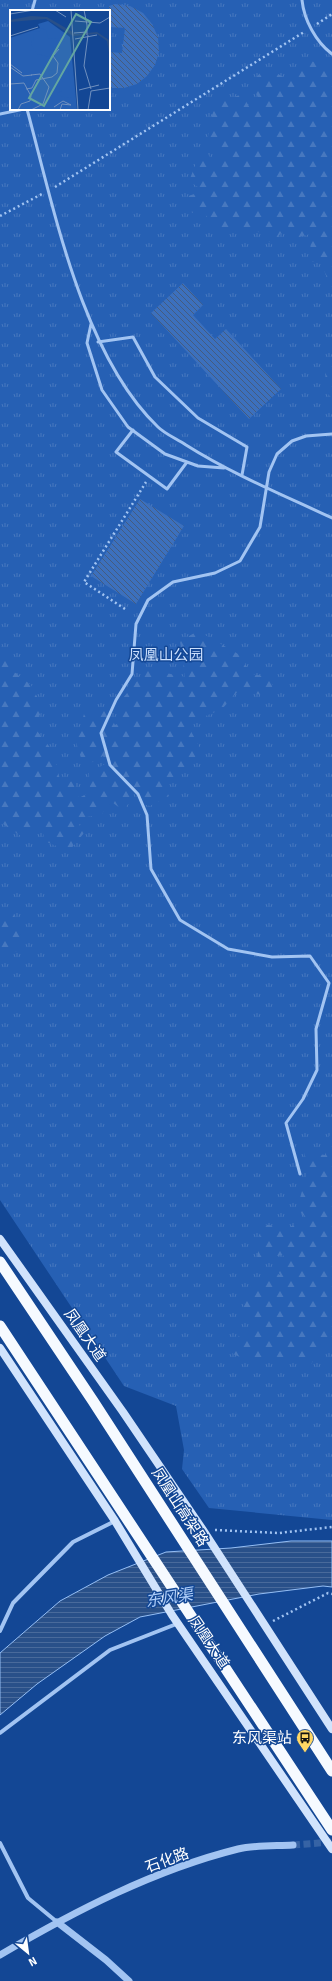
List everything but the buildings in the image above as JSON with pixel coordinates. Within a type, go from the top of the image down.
[{"type":"highway","name":"凤凰山高架路","points":[[0,1262],[93,1401],[332,1771]]},
{"type":"highway","points":[[0,1326],[332,1830]]},
{"type":"main road","name":"凤凰大道","points":[[0,1239],[123,1412],[203,1530],[332,1729]]},
{"type":"main road","name":"凤凰大道","points":[[0,1348],[115,1521],[172,1615],[179,1622],[332,1849]]},
{"type":"street","points":[[0,1631],[14,1603],[73,1542],[115,1521]]},
{"type":"street","points":[[0,1733],[110,1650],[179,1622]]},
{"type":"street","points":[[0,1843],[28,1898],[106,1960],[129,1981]]},
{"type":"street","name":"石化路","points":[[0,1955],[57,1922],[164,1873],[240,1849],[293,1845]]},
{"type":"lane","points":[[32,10],[35,0]]},
{"type":"lane","points":[[302,0],[311,27],[324,48],[332,54]]},
{"type":"lane","points":[[0,114],[19,110]]},
{"type":"lane","points":[[27,110],[69,261],[98,342],[126,389],[158,428],[225,468],[332,518]]},
{"type":"lane","points":[[91,323],[87,343],[102,390],[128,427],[165,454],[198,466],[225,468]]},
{"type":"lane","points":[[98,342],[133,337],[155,378],[198,418],[247,447],[242,475]]},
{"type":"lane","points":[[133,430],[116,452],[167,489],[188,462]]},
{"type":"lane","points":[[300,1174],[286,1123],[303,1099],[317,1070],[316,1029],[328,983],[310,956],[272,957],[228,949],[180,920],[150,869],[147,815],[138,794],[110,765],[102,733],[116,700],[132,674],[136,624],[148,600],[173,582],[215,573],[240,561],[260,527],[269,472],[278,454],[292,441],[306,436],[332,434]]},
{"type":"path","points":[[0,216],[49,191],[332,14]]},
{"type":"path","points":[[125,609],[84,582],[150,476]]},
{"type":"path","points":[[203,1530],[279,1532],[332,1527]]},
{"type":"path","points":[[265,1626],[328,1593],[332,1594]]},
{"type":"green space","name":"凤凰山公园","points":[[0,0],[332,0],[332,1520],[209,1508],[182,1469],[184,1450],[176,1406],[124,1386],[0,1200]]},
{"type":"green space","points":[[311,61],[332,67],[332,289],[320,261],[311,262],[310,234],[289,240],[288,222],[273,245],[253,227],[223,234],[200,209],[192,213],[188,196],[204,191],[189,181],[199,156],[207,152],[213,163],[224,157],[208,137],[214,105],[242,94],[252,112],[265,110],[251,84],[265,67],[287,79]]},
{"type":"green space","points":[[332,360],[332,398],[326,392],[325,365]]},
{"type":"green space","points":[[198,631],[240,655],[251,674],[271,677],[274,699],[240,689],[222,709],[187,724],[199,746],[192,768],[163,785],[169,796],[150,806],[139,803],[136,790],[124,811],[109,800],[102,814],[76,819],[84,833],[69,851],[44,841],[42,819],[24,838],[0,822],[0,642],[13,671],[31,685],[43,708],[34,727],[52,750],[61,783],[74,781],[79,798],[90,792],[89,773],[107,763],[103,756],[89,764],[81,758],[76,742],[86,707],[105,707],[115,725],[122,721],[118,704],[147,669],[185,677],[180,641]]},
{"type":"green space","points":[[12,912],[24,934],[19,951],[0,953],[0,914]]},
{"type":"green space","points":[[332,1133],[332,1336],[311,1364],[273,1356],[258,1365],[233,1354],[240,1332],[256,1327],[242,1311],[249,1288],[269,1272],[280,1275],[277,1268],[287,1262],[283,1255],[257,1259],[262,1224],[288,1228],[306,1218],[297,1209],[308,1169],[304,1152],[325,1155],[326,1140]]},
{"type":"water","name":"东风渠","points":[[291,1541],[332,1541],[332,1587],[323,1586],[259,1594],[140,1617],[105,1636],[37,1684],[0,1715],[0,1653],[60,1601],[108,1575],[166,1552],[231,1548]]},
{"type":"tunnel","points":[[293,1845],[332,1842]]},
{"type":"place","name":"东风渠站","points":[[305,1753]]}]
